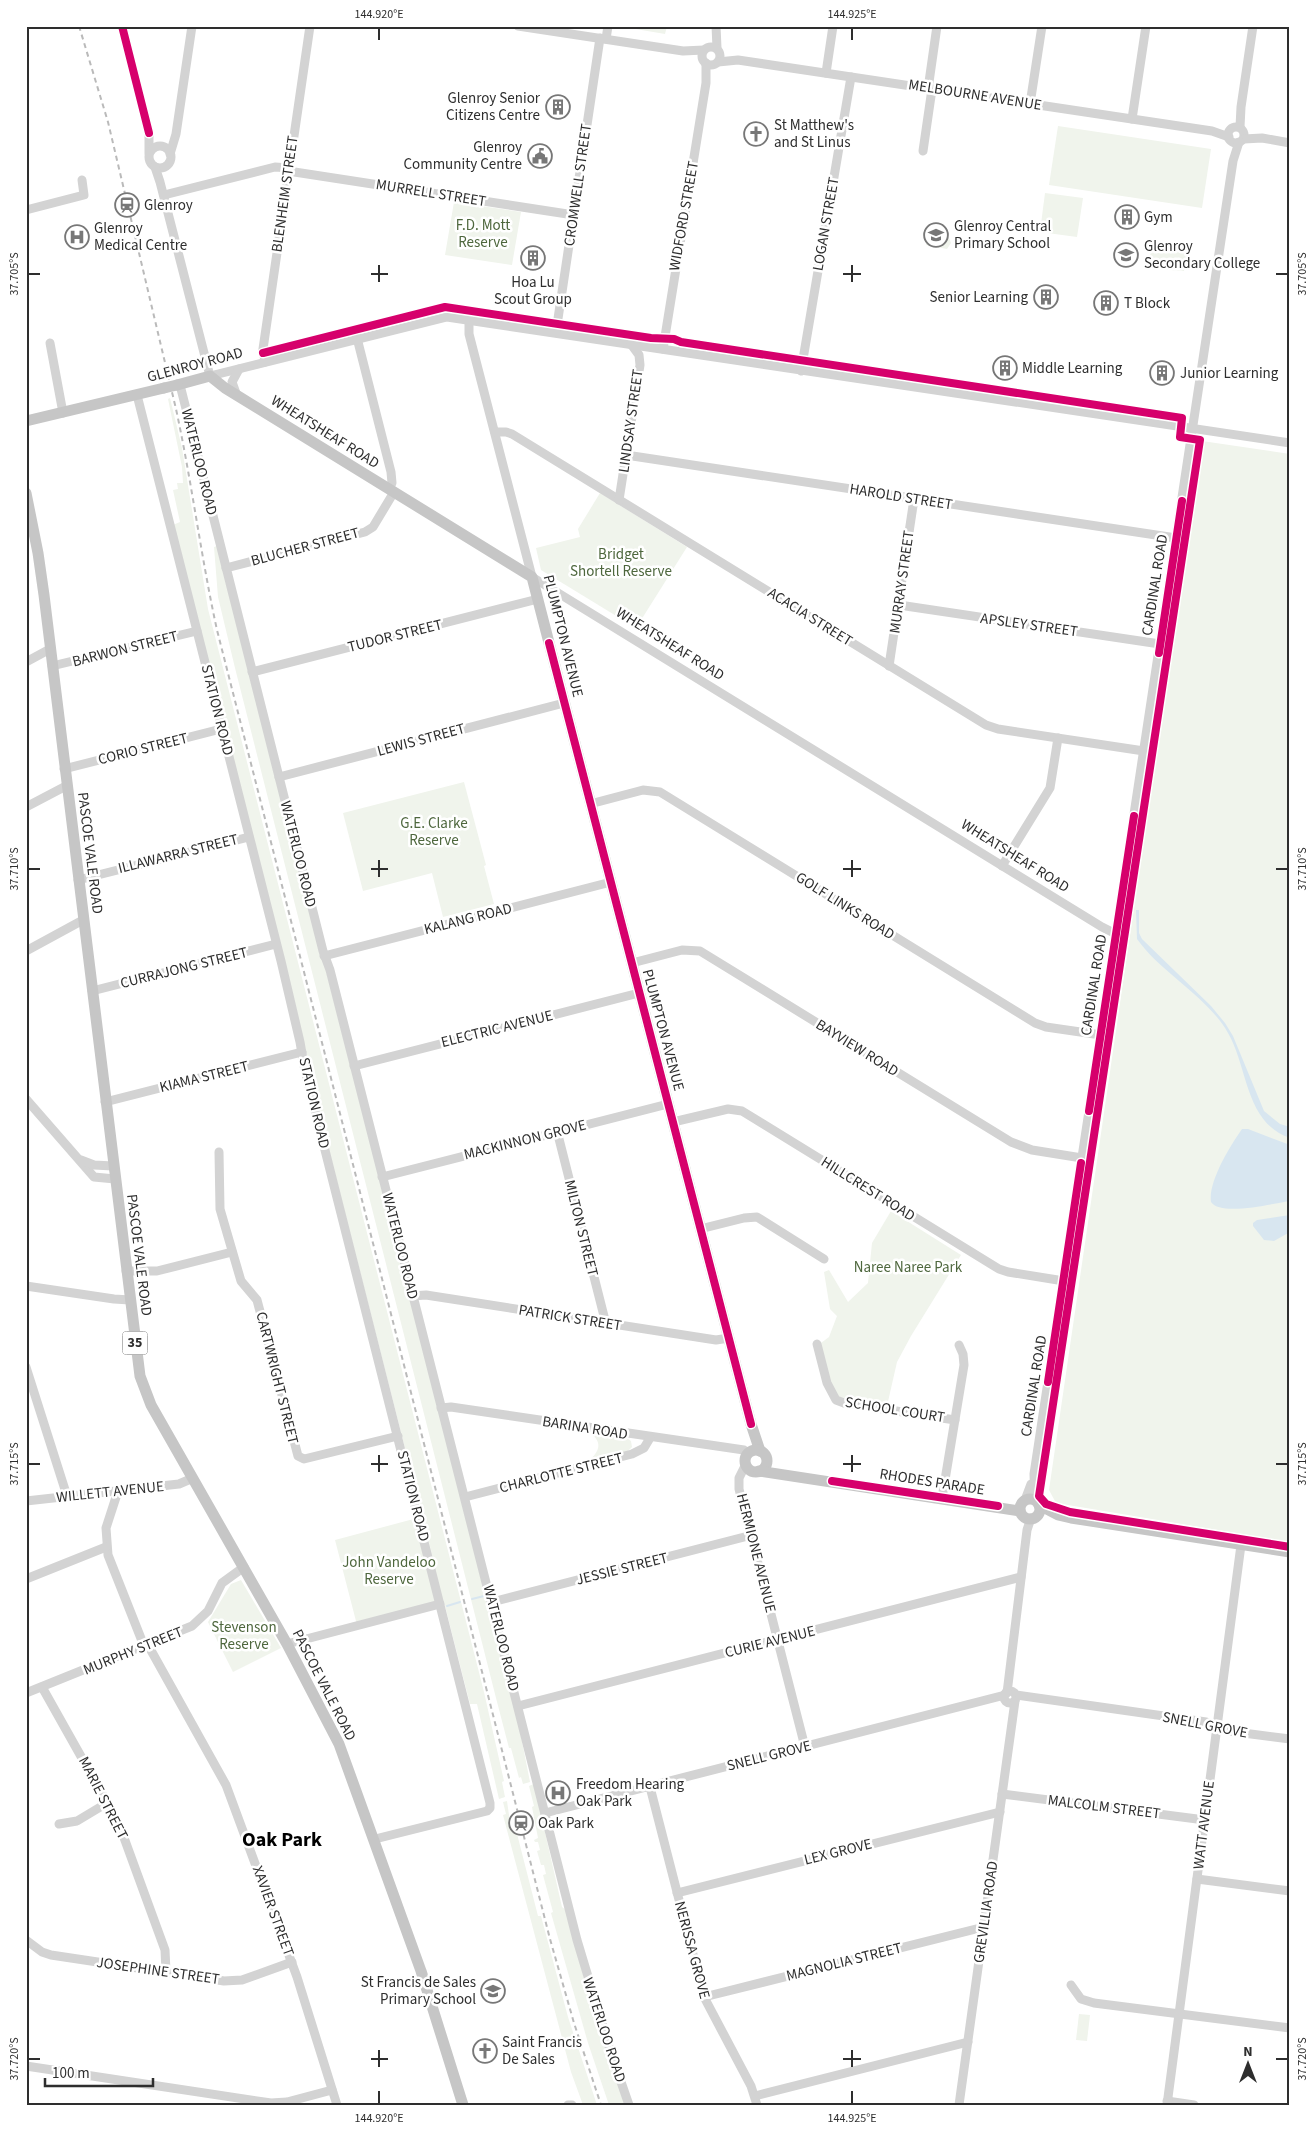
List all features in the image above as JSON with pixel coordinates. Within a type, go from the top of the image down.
[{"type":"main road","name":"GLENROY ROAD","points":[[26,421],[210,376]]},
{"type":"main road","name":"WHEATSHEAF ROAD","points":[[210,376],[237,396],[532,577]]},
{"type":"main road","name":"PASCOE VALE ROAD","points":[[26,493],[29,516],[38,553],[138,1368],[145,1392],[287,1644],[339,1744],[422,1972],[463,2105]]},
{"type":"main road","name":"PLUMPTON AVENUE","points":[[532,577],[751,1424],[753,1460]]},
{"type":"main road","name":"RHODES PARADE","points":[[753,1460],[790,1475],[998,1506],[1029,1508],[1058,1515],[1290,1552]]},
{"type":"street","points":[[122,26],[149,133],[149,159],[155,167],[164,195],[210,376]]},
{"type":"street","points":[[160,182],[165,167],[170,161],[176,132],[192,26]]},
{"type":"street","name":"BLENHEIM STREET","points":[[264,362],[263,348],[310,26]]},
{"type":"street","name":"MELBOURNE AVENUE","points":[[518,26],[1290,142]]},
{"type":"street","name":"CROMWELL STREET","points":[[556,332],[603,39],[608,26]]},
{"type":"street","points":[[826,73],[833,26]]},
{"type":"street","points":[[923,151],[937,26]]},
{"type":"street","points":[[1030,104],[1042,26]]},
{"type":"street","points":[[1132,119],[1146,26]]},
{"type":"street","name":"CARDINAL ROAD","points":[[1029,1508],[1253,26]]},
{"type":"street","name":"WIDFORD STREET","points":[[664,349],[716,27]]},
{"type":"street","name":"LOGAN STREET","points":[[801,370],[851,77]]},
{"type":"street","points":[[149,152],[171,141],[176,132]]},
{"type":"street","points":[[149,133],[170,154]]},
{"type":"street","points":[[155,167],[165,167]]},
{"type":"street","name":"MURRELL STREET","points":[[164,195],[275,167],[574,215]]},
{"type":"street","points":[[26,210],[84,195],[82,180]]},
{"type":"street","name":"GLENROY ROAD","points":[[210,376],[439,318],[469,319],[1290,443]]},
{"type":"street","name":"PLUMPTON AVENUE","points":[[469,319],[469,334],[532,577]]},
{"type":"street","points":[[357,338],[391,472],[391,490]]},
{"type":"street","points":[[50,343],[63,413]]},
{"type":"street","name":"LINDSAY STREET","points":[[619,500],[640,365],[639,355],[631,344]]},
{"type":"street","points":[[237,396],[232,382],[239,369]]},
{"type":"street","name":"WATERLOO ROAD","points":[[179,385],[324,956],[354,1066],[593,1997],[629,2105]]},
{"type":"street","name":"STATION ROAD","points":[[137,395],[276,944],[309,1087],[489,1797],[490,1806],[487,1811],[375,1839]]},
{"type":"street","name":"ACACIA STREET","points":[[495,432],[508,432],[991,728],[1144,751]]},
{"type":"street","name":"HAROLD STREET","points":[[626,455],[1176,538]]},
{"type":"street","name":"BLUCHER STREET","points":[[226,568],[365,532],[373,527],[391,490]]},
{"type":"street","name":"MURRAY STREET","points":[[889,666],[914,499]]},
{"type":"street","name":"WHEATSHEAF ROAD","points":[[532,577],[1116,934]]},
{"type":"street","name":"TUDOR STREET","points":[[252,672],[538,599]]},
{"type":"street","name":"APSLEY STREET","points":[[899,605],[1160,644]]},
{"type":"street","name":"BARWON STREET","points":[[52,666],[197,630]]},
{"type":"street","points":[[26,662],[50,650]]},
{"type":"street","name":"LEWIS STREET","points":[[279,777],[564,704]]},
{"type":"street","name":"CORIO STREET","points":[[64,769],[221,729]]},
{"type":"street","points":[[1002,866],[1050,788],[1058,738]]},
{"type":"street","points":[[26,807],[66,786]]},
{"type":"street","name":"GOLF LINKS ROAD","points":[[590,804],[642,790],[660,792],[1035,1023],[1046,1027],[1101,1035]]},
{"type":"street","name":"ILLAWARRA STREET","points":[[78,880],[249,836]]},
{"type":"street","name":"KALANG ROAD","points":[[324,956],[611,882]]},
{"type":"street","points":[[26,951],[83,920]]},
{"type":"street","name":"CURRAJONG STREET","points":[[92,991],[276,944]]},
{"type":"street","name":"BAYVIEW ROAD","points":[[632,963],[682,950],[700,951],[1018,1146],[1082,1158]]},
{"type":"street","name":"ELECTRIC AVENUE","points":[[354,1066],[639,993]]},
{"type":"street","name":"KIAMA STREET","points":[[106,1102],[302,1052]]},
{"type":"street","points":[[26,1099],[94,1177],[115,1179]]},
{"type":"street","name":"MACKINNON GROVE","points":[[382,1177],[668,1104]]},
{"type":"street","name":"HILLCREST ROAD","points":[[673,1122],[728,1109],[742,1111],[999,1269],[1064,1281]]},
{"type":"street","name":"MILTON STREET","points":[[557,1131],[606,1324]]},
{"type":"street","points":[[126,1271],[157,1271],[232,1252],[220,1209],[219,1152]]},
{"type":"street","points":[[78,1158],[89,1164],[113,1166]]},
{"type":"street","points":[[700,1229],[744,1218],[756,1217],[824,1259]]},
{"type":"street","name":"CARTWRIGHT STREET","points":[[232,1252],[241,1281],[257,1300],[296,1452],[299,1457],[304,1459],[398,1436]]},
{"type":"street","points":[[26,1286],[130,1300]]},
{"type":"street","name":"PATRICK STREET","points":[[412,1296],[426,1295],[716,1340],[729,1338]]},
{"type":"street","name":"SCHOOL COURT","points":[[817,1344],[827,1383],[836,1400],[844,1403],[955,1420]]},
{"type":"street","points":[[942,1498],[964,1365],[963,1354],[959,1345]]},
{"type":"street","points":[[26,1367],[67,1496]]},
{"type":"street","name":"BARINA ROAD","points":[[441,1408],[451,1407],[728,1450],[753,1460]]},
{"type":"street","name":"CHARLOTTE STREET","points":[[465,1497],[632,1454],[644,1448],[650,1438]]},
{"type":"street","name":"HERMIONE AVENUE","points":[[753,1460],[740,1476],[739,1489],[805,1747]]},
{"type":"street","name":"WILLETT AVENUE","points":[[26,1501],[179,1484],[193,1478]]},
{"type":"street","name":"XAVIER STREET","points":[[118,1491],[106,1528],[106,1547],[111,1563],[146,1646],[221,1772],[292,1962],[337,2105]]},
{"type":"street","name":"GREVILLIA ROAD","points":[[959,2104],[1012,1719],[1009,1676],[1029,1508]]},
{"type":"street","name":"JESSIE STREET","points":[[492,1602],[752,1535]]},
{"type":"street","name":"WATT AVENUE","points":[[1167,2103],[1241,1544]]},
{"type":"street","points":[[26,1579],[106,1547]]},
{"type":"street","name":"MURPHY STREET","points":[[26,1693],[188,1629],[208,1611],[222,1583],[244,1567]]},
{"type":"street","name":"CURIE AVENUE","points":[[518,1706],[1022,1578]]},
{"type":"street","points":[[287,1644],[440,1604]]},
{"type":"street","name":"MARIE STREET","points":[[42,1687],[108,1804],[126,1842],[165,1950],[168,1965],[166,1972]]},
{"type":"street","name":"SNELL GROVE","points":[[545,1813],[993,1699],[1010,1697],[1032,1698],[1199,1720],[1210,1722],[1228,1731],[1290,1739]]},
{"type":"street","name":"NERISSA GROVE","points":[[650,1786],[704,1997],[756,2100]]},
{"type":"street","name":"MALCOLM STREET","points":[[1002,1794],[1205,1820]]},
{"type":"street","points":[[59,1824],[77,1821],[108,1804]]},
{"type":"street","name":"LEX GROVE","points":[[677,1893],[1000,1812]]},
{"type":"street","points":[[1197,1879],[1290,1891]]},
{"type":"street","name":"MAGNOLIA STREET","points":[[704,1997],[984,1927]]},
{"type":"street","name":"JOSEPHINE STREET","points":[[26,1940],[42,1952],[51,1955],[235,1981],[292,1962]]},
{"type":"street","points":[[1071,1985],[1079,1997],[1086,2001],[1290,2028]]},
{"type":"street","points":[[756,2100],[968,2042]]},
{"type":"street","points":[[26,2066],[271,2103],[287,2102],[332,2090]]},
{"type":"street","points":[[1167,2103],[1194,2105]]},
{"type":"street","points":[[959,2104],[969,2105]]},
{"type":"green space","points":[[618,26],[667,26],[665,34]]},
{"type":"green space","points":[[1058,126],[1211,149],[1202,208],[1049,185]]},
{"type":"green space","points":[[1045,193],[1083,198],[1077,237],[1040,232]]},
{"type":"green space","name":"F.D. Mott Reserve","points":[[454,202],[521,212],[512,265],[445,255]]},
{"type":"green space","points":[[928,227],[948,237],[951,243],[947,249],[926,245]]},
{"type":"green space","points":[[1151,248],[1187,253],[1184,271],[1156,269],[1149,266]]},
{"type":"green space","name":"John Vandeloo Reserve","points":[[170,398],[182,448],[208,609],[484,1692],[504,1781],[502,1782],[505,1797],[499,1799],[477,1704],[470,1704],[444,1602],[357,1625],[335,1540],[421,1517],[432,1554],[318,1107],[295,1003],[173,525],[180,522],[173,490],[178,489],[177,483],[183,483],[182,467],[168,399]]},
{"type":"green space","points":[[1202,441],[1290,454],[1290,1542],[1056,1503],[1049,1490]]},
{"type":"green space","name":"Bridget Shortell Reserve","points":[[600,493],[687,547],[636,628],[541,570],[536,548],[580,537],[578,529]]},
{"type":"green space","points":[[217,546],[516,1711],[530,1782],[523,1784],[521,1777],[519,1778],[511,1748],[509,1748],[496,1698],[235,668],[218,597],[214,547]]},
{"type":"green space","name":"G.E. Clarke Reserve","points":[[464,782],[486,865],[484,866],[494,904],[443,917],[432,873],[363,891],[343,813]]},
{"type":"green space","name":"Naree Naree Park","points":[[891,1211],[961,1255],[897,1362],[887,1406],[840,1399],[829,1382],[821,1343],[829,1337],[837,1316],[830,1309],[824,1272],[829,1270],[848,1302],[868,1283],[872,1243]]},
{"type":"green space","points":[[591,1433],[625,1437],[631,1441],[632,1447],[628,1451],[589,1461],[598,1447],[595,1437]]},
{"type":"green space","name":"Stevenson Reserve","points":[[241,1580],[281,1648],[233,1672],[208,1622],[231,1584]]},
{"type":"green space","points":[[534,1784],[562,1907],[566,1910],[589,1997],[626,2105],[609,2105],[588,2043],[551,1913],[553,1912],[543,1875],[546,1874],[544,1865],[541,1865],[537,1851],[540,1850],[538,1842],[534,1840],[538,1838],[532,1807],[534,1806],[529,1786]]},
{"type":"green space","points":[[507,1801],[510,1822],[514,1822],[538,1916],[541,1916],[568,2017],[597,2105],[583,2105],[571,2072],[503,1815],[506,1814],[503,1802]]},
{"type":"green space","points":[[1079,2014],[1090,2015],[1087,2041],[1076,2040]]},
{"type":"shaded area","points":[[1136,910],[1139,910],[1139,933],[1142,939],[1211,1006],[1225,1023],[1233,1036],[1264,1111],[1280,1124],[1290,1127],[1290,1138],[1275,1131],[1264,1120],[1256,1107],[1235,1047],[1219,1020],[1197,996],[1159,963],[1137,939]]},
{"type":"shaded area","points":[[1242,1129],[1248,1129],[1290,1145],[1290,1201],[1236,1209],[1217,1206],[1211,1202],[1216,1175],[1226,1154]]},
{"type":"shaded area","points":[[1290,1215],[1290,1232],[1274,1241],[1264,1240],[1253,1226],[1253,1223],[1257,1220]]},
{"type":"waterway","points":[[472,1599],[484,1596]]},
{"type":"waterway","points":[[447,1606],[460,1602]]},
{"type":"railway","points":[[79,26],[108,122],[176,409],[217,630],[550,1939],[574,2023],[601,2105]]},
{"type":"cycle path","points":[[122,26],[149,133]]},
{"type":"cycle path","points":[[263,353],[445,307],[651,338],[674,339],[681,342],[1182,418],[1180,437],[1200,440],[1039,1496],[1046,1504],[1070,1512],[1290,1547]]},
{"type":"cycle path","points":[[1159,653],[1182,501]]},
{"type":"cycle path","points":[[549,643],[751,1424]]},
{"type":"cycle path","points":[[1089,1111],[1134,816]]},
{"type":"cycle path","points":[[1048,1382],[1081,1163]]},
{"type":"cycle path","points":[[832,1481],[998,1506]]},
{"type":"place","name":"Glenroy Senior Citizens Centre","points":[[558,107]]},
{"type":"place","name":"St Matthew's and St Linus","points":[[756,134]]},
{"type":"place","name":"Glenroy Community Centre","points":[[540,156]]},
{"type":"place","name":"Glenroy","points":[[127,205]]},
{"type":"place","name":"Gym","points":[[1127,217]]},
{"type":"place","name":"Glenroy Central Primary School","points":[[936,235]]},
{"type":"place","name":"Glenroy Medical Centre","points":[[77,237]]},
{"type":"place","name":"Glenroy Secondary College","points":[[1126,255]]},
{"type":"place","name":"Hoa Lu Scout Group","points":[[533,258]]},
{"type":"place","name":"Senior Learning","points":[[1046,297]]},
{"type":"place","name":"T Block","points":[[1106,303]]},
{"type":"place","name":"Middle Learning","points":[[1005,368]]},
{"type":"place","name":"Junior Learning","points":[[1162,373]]},
{"type":"place","name":"Freedom Hearing Oak Park","points":[[558,1793]]},
{"type":"place","name":"Oak Park","points":[[521,1823]]},
{"type":"place","name":"St Francis de Sales Primary School","points":[[493,1991]]},
{"type":"place","name":"Saint Francis De Sales","points":[[485,2051]]},
{"type":"district","name":"Oak Park","points":[[282,1840]]}]
